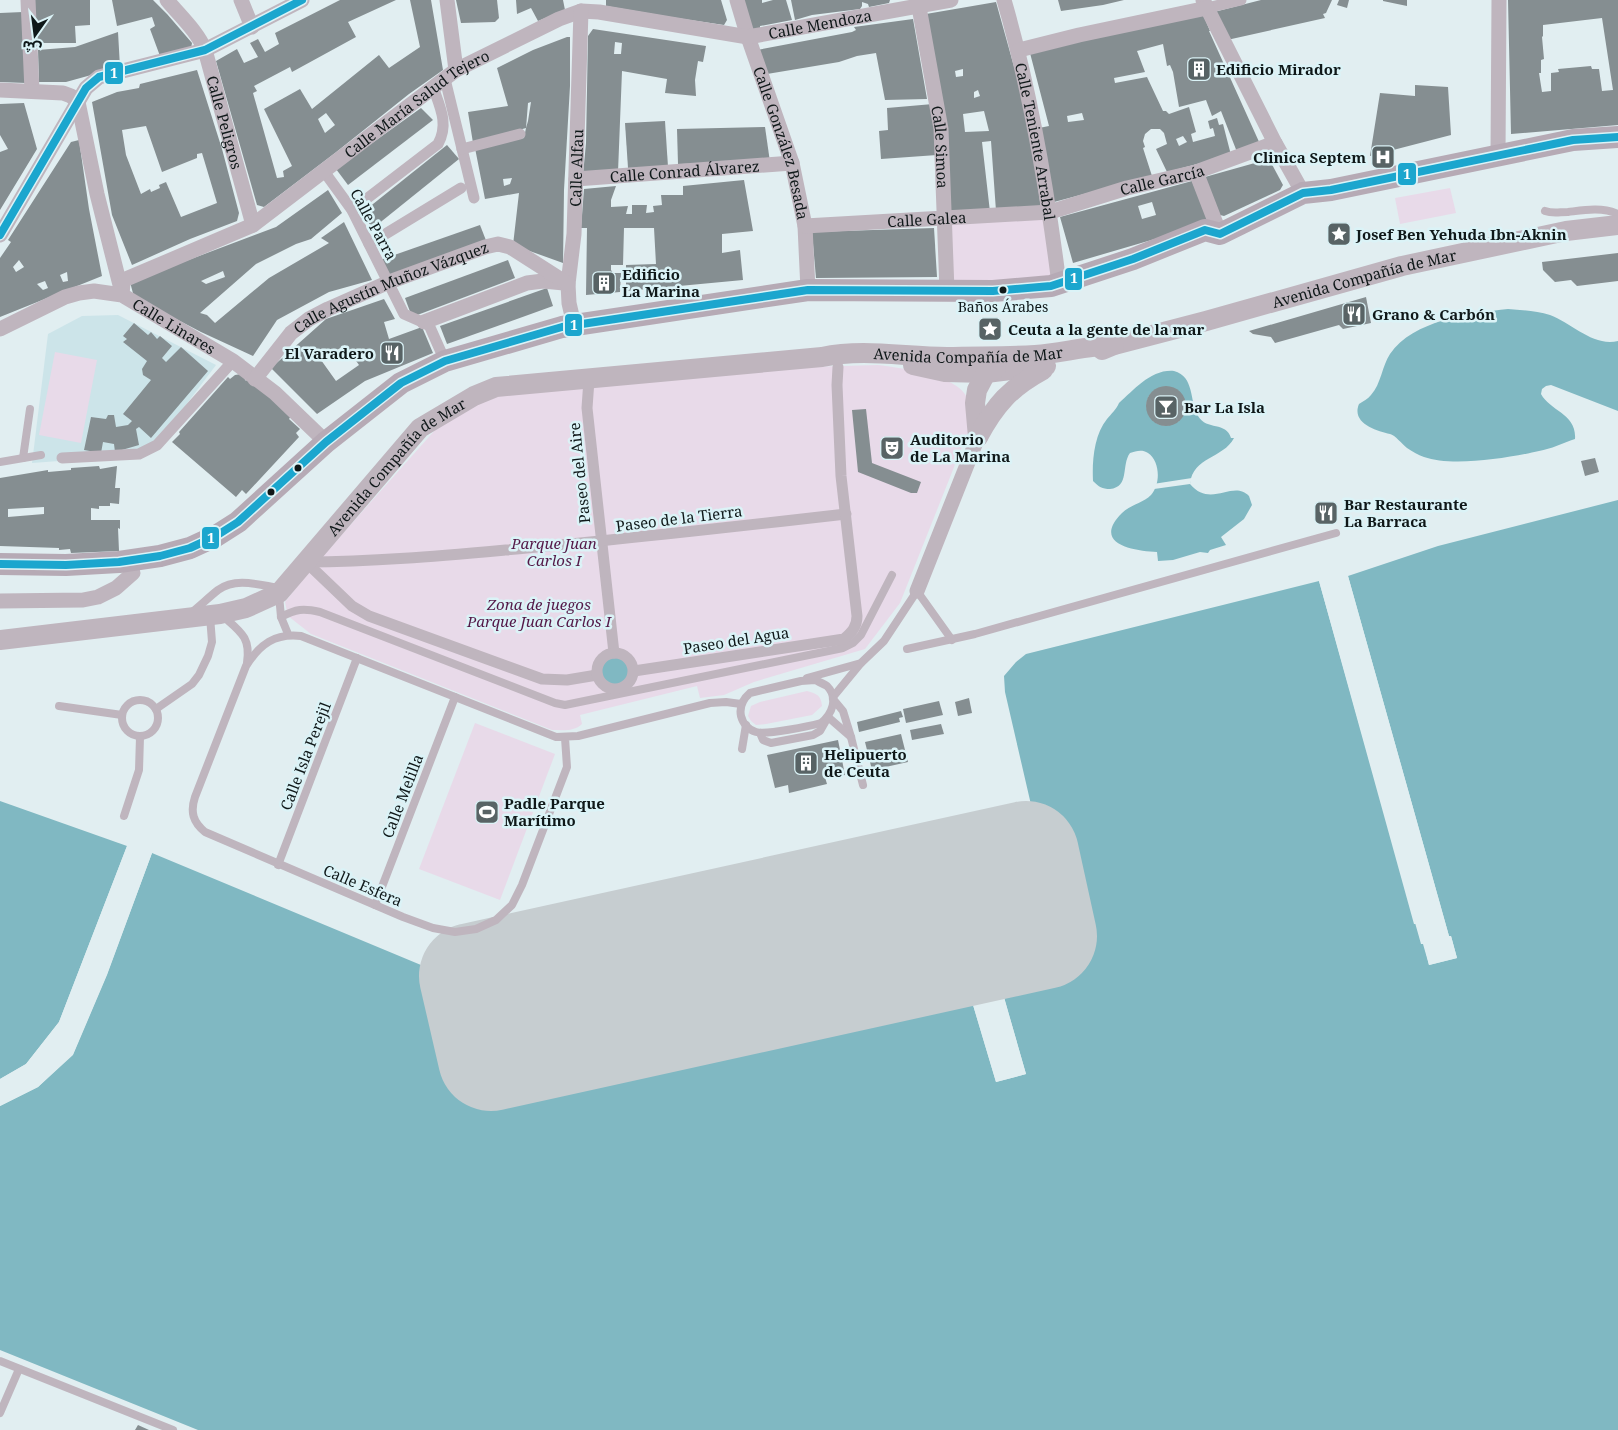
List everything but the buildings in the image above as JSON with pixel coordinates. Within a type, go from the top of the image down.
[{"type":"main road","points":[[0,564],[66,565],[119,562],[160,556],[190,548],[216,536],[238,522],[326,442],[401,383],[445,361],[574,324],[808,290],[993,291],[1030,289],[1059,284],[1133,259],[1205,230],[1220,234],[1303,193],[1331,190],[1573,140],[1618,136]]},
{"type":"main road","points":[[0,574],[89,578],[133,573],[154,570],[173,562],[190,548]]},
{"type":"street","points":[[28,0],[32,91]]},
{"type":"street","name":"Calle Peligros","points":[[167,0],[195,32],[205,50],[253,225]]},
{"type":"street","points":[[241,0],[252,27]]},
{"type":"street","points":[[0,235],[86,88],[99,77],[205,50],[302,0]]},
{"type":"street","points":[[352,210],[438,144],[442,136],[444,127],[447,0]]},
{"type":"street","name":"Calle González Besada","points":[[736,0],[792,163],[805,226],[808,290]]},
{"type":"street","name":"Calle Mendoza","points":[[748,38],[951,0]]},
{"type":"street","name":"Calle Teniente Arrabal","points":[[1004,0],[1019,50],[1034,121],[1050,212],[1059,284]]},
{"type":"street","points":[[1019,50],[1205,4],[1241,0]]},
{"type":"street","points":[[1498,0],[1498,154]]},
{"type":"street","points":[[1205,4],[1274,144],[1303,193]]},
{"type":"street","name":"Calle Simoa","points":[[918,7],[941,130],[947,291]]},
{"type":"street","name":"Calle María Salud Tejero","points":[[122,292],[123,283],[132,276],[253,225],[445,79],[559,19],[581,11],[598,12],[748,38]]},
{"type":"street","name":"Calle Alfau","points":[[574,324],[569,303],[568,284],[574,234],[581,11]]},
{"type":"street","points":[[445,79],[474,198]]},
{"type":"street","points":[[0,90],[63,92],[78,102],[97,194],[122,292]]},
{"type":"street","points":[[462,149],[520,134]]},
{"type":"street","name":"Calle García","points":[[1050,212],[1127,188],[1196,172],[1274,144]]},
{"type":"street","name":"Calle Conrad Álvarez","points":[[576,179],[792,163]]},
{"type":"street","name":"Calle Parra","points":[[324,170],[352,210],[404,314],[429,325],[445,361]]},
{"type":"street","points":[[1196,172],[1220,234]]},
{"type":"street","points":[[369,244],[461,188]]},
{"type":"street","name":"Calle Galea","points":[[805,226],[1050,212]]},
{"type":"street","name":"Avenida Compañía de Mar","points":[[0,640],[215,614],[246,608],[281,591],[420,428],[474,396],[496,388],[522,384],[838,361],[945,364],[1042,360],[1095,354],[1114,345],[1402,266],[1566,231],[1618,224]]},
{"type":"street","name":"Calle Agustín Muñoz Vázquez","points":[[255,379],[281,344],[291,334],[309,320],[328,309],[389,282],[485,247],[498,244],[510,247],[568,284]]},
{"type":"street","points":[[424,322],[528,283],[543,281],[568,284]]},
{"type":"street","name":"Calle Linares","points":[[0,329],[65,297],[94,291],[122,292],[233,361],[275,393],[326,442]]},
{"type":"street","points":[[984,407],[1003,399],[1025,380],[1042,360]]},
{"type":"street","name":"Avenida Compañía de Mar","points":[[986,373],[1042,360]]},
{"type":"street","points":[[62,458],[139,454],[157,446],[233,361]]},
{"type":"street","points":[[830,362],[837,385],[841,467],[846,514]]},
{"type":"street","points":[[945,364],[984,407]]},
{"type":"street","points":[[917,592],[978,437],[984,407],[977,390],[986,373],[945,364]]},
{"type":"street","name":"Paseo del Aire","points":[[589,380],[587,408],[614,653]]},
{"type":"street","name":"Paseo de la Tierra","points":[[306,562],[391,560],[601,542],[846,514]]},
{"type":"street","name":"Paseo del Agua","points":[[634,671],[844,639],[855,629],[858,616],[846,514]]},
{"type":"street","points":[[306,562],[352,606],[369,616],[542,679],[567,680],[598,675]]},
{"type":"street","points":[[0,601],[74,600],[98,597],[116,588],[133,573]]},
{"type":"street","points":[[620,653],[628,658],[634,671],[632,679],[627,685],[615,689],[604,685],[597,670],[600,660],[604,656],[620,653]]},
{"type":"lane","points":[[1545,211],[1556,214],[1595,209],[1608,210],[1618,214]]},
{"type":"lane","points":[[23,458],[30,409]]},
{"type":"lane","points":[[0,462],[41,455]]},
{"type":"lane","points":[[906,649],[975,634],[1336,533]]},
{"type":"lane","points":[[281,617],[293,610],[307,608],[320,612],[555,704],[566,705],[843,648],[853,643],[861,635],[892,575]]},
{"type":"lane","points":[[185,618],[218,590],[238,582],[281,591],[281,617],[288,634],[301,636],[556,737],[565,738],[710,703],[726,702],[741,704]]},
{"type":"lane","points":[[760,733],[764,740],[771,743],[817,734],[833,709],[833,698],[861,663],[884,642],[917,592],[952,640]]},
{"type":"lane","points":[[156,709],[192,684],[199,675],[212,642],[215,614]]},
{"type":"lane","name":"Calle Esfera","points":[[215,614],[241,633],[248,642],[248,654],[246,666],[192,807],[197,825],[204,832],[433,928],[455,932],[476,929],[496,920],[512,905],[535,853],[567,767],[565,738]]},
{"type":"lane","name":"Calle Esfera","points":[[246,666],[263,645],[275,638],[288,634]]},
{"type":"lane","name":"Calle Isla Perejil","points":[[278,864],[357,658]]},
{"type":"lane","points":[[828,718],[821,723],[813,725],[760,733],[754,732],[746,726],[742,719],[741,704],[750,693],[861,663]]},
{"type":"lane","points":[[801,680],[815,680],[827,687],[843,711],[863,785]]},
{"type":"lane","name":"Calle Melilla","points":[[375,905],[455,697]]},
{"type":"lane","points":[[134,701],[146,701],[156,709],[158,721],[156,728],[146,736],[140,737],[128,732],[124,728],[122,715],[124,709],[134,701]]},
{"type":"lane","points":[[59,706],[122,715]]},
{"type":"lane","points":[[828,718],[851,737]]},
{"type":"lane","points":[[742,749],[746,726]]},
{"type":"lane","points":[[124,816],[138,770],[140,737]]},
{"type":"lane","points":[[0,1361],[173,1430]]},
{"type":"lane","points":[[0,1414],[19,1369]]},
{"type":"shaded area","points":[[118,315],[216,365],[158,442],[127,456],[32,463],[48,334],[82,316]]},
{"type":"green space","points":[[1450,188],[1456,213],[1400,224],[1395,198]]},
{"type":"green space","name":"Baños Árabes","points":[[1048,218],[1055,277],[953,283],[950,224]]},
{"type":"green space","points":[[55,352],[97,360],[81,443],[39,435]]},
{"type":"green space","name":"Parque Juan Carlos I","points":[[878,365],[929,374],[954,384],[963,391],[968,400],[970,427],[900,603],[865,649],[754,682],[724,695],[700,698],[697,686],[580,715],[582,724],[579,727],[568,730],[552,730],[311,634],[288,616],[285,602],[312,568],[461,401],[481,394],[804,367]]},
{"type":"green space","points":[[807,691],[821,699],[822,706],[812,715],[756,725],[748,716],[751,706],[760,702]]},
{"type":"green space","name":"Padle Parque Marítimo","points":[[475,723],[555,754],[500,900],[419,869]]},
{"type":"water","points":[[1508,309],[1550,315],[1591,338],[1609,342],[1618,341],[1618,411],[1551,385],[1546,386],[1542,389],[1541,394],[1550,405],[1562,413],[1572,424],[1575,439],[1527,454],[1497,459],[1465,461],[1436,460],[1422,456],[1407,448],[1392,435],[1366,425],[1358,416],[1359,404],[1374,391],[1387,359],[1400,342],[1413,333],[1444,320]]},
{"type":"water","points":[[1166,371],[1174,371],[1185,378],[1195,410],[1202,421],[1225,430],[1231,438],[1234,438],[1223,450],[1197,468],[1192,475],[1190,484],[1198,491],[1206,494],[1236,490],[1243,492],[1249,496],[1252,505],[1244,519],[1221,537],[1226,545],[1210,550],[1208,553],[1200,552],[1173,560],[1158,561],[1157,552],[1137,550],[1119,544],[1113,539],[1111,532],[1122,513],[1151,495],[1158,479],[1155,461],[1144,451],[1130,453],[1127,458],[1123,480],[1116,487],[1110,489],[1105,489],[1093,481],[1093,465],[1099,433],[1119,403],[1144,381]],"holes":[[[1168,387],[1174,389],[1184,400],[1185,405],[1182,416],[1179,421],[1168,425],[1159,424],[1152,419],[1148,412],[1147,403],[1150,395],[1157,389]]]},
{"type":"water","points":[[1618,500],[1618,1430],[198,1430],[0,1350],[0,1106],[38,1087],[73,1054],[107,974],[152,853],[457,980],[478,1069],[483,1073],[962,968],[996,1082],[1026,1074],[993,959],[1060,945],[1062,939],[1005,692],[1004,676],[1016,662],[1026,654],[1319,581],[1421,944],[1423,944],[1429,965],[1457,958],[1451,936],[1449,936],[1348,576],[1438,546]]},
{"type":"water","points":[[615,657],[625,661],[629,671],[625,681],[615,685],[605,681],[601,671],[605,661]]},
{"type":"water","points":[[0,801],[127,846],[59,1022],[26,1064],[0,1079]]},
{"type":"pier","points":[[1192,478],[1190,484],[1154,489],[1153,485],[1153,484]]},
{"type":"pier","points":[[1348,576],[1449,936],[1451,936],[1457,958],[1429,965],[1424,944],[1422,944],[1416,924],[1414,924],[1319,581],[1322,581],[1416,921],[1423,941],[1426,943],[1431,962],[1454,956],[1447,937],[1346,577]]},
{"type":"pier","points":[[127,846],[129,846],[61,1023],[27,1065],[0,1081],[0,1079],[26,1064],[59,1022]]},
{"type":"pier","points":[[149,852],[152,853],[107,975],[73,1055],[38,1087],[0,1106],[0,1104],[36,1085],[71,1053],[105,973]]},
{"type":"pier","points":[[993,959],[1026,1074],[996,1082],[962,968],[965,967],[997,1079],[1023,1072],[991,960]]},
{"type":"runway","points":[[1026,854],[1044,936],[491,1058],[472,976],[1026,854]]},
{"type":"transit line","name":"1","points":[[0,235],[86,88],[99,77],[205,50],[302,0]]},
{"type":"transit line","name":"1","points":[[0,564],[66,565],[119,562],[160,556],[190,548],[216,536],[238,522],[326,442],[401,383],[445,361],[562,327],[808,290],[993,291],[1051,286],[1133,259],[1205,230],[1220,234],[1303,193],[1331,190],[1573,140],[1618,137]]},
{"type":"place","name":"Edificio Mirador","points":[[1199,69]]},
{"type":"place","name":"Clinica Septem","points":[[1383,157]]},
{"type":"place","name":"Josef Ben Yehuda Ibn-Aknin","points":[[1339,234]]},
{"type":"place","name":"Edificio La Marina","points":[[604,283]]},
{"type":"place","name":"Baños Árabes","points":[[1003,290]]},
{"type":"place","name":"Grano & Carbón","points":[[1354,314]]},
{"type":"place","name":"Ceuta a la gente de la mar","points":[[990,329]]},
{"type":"place","name":"El Varadero","points":[[392,353]]},
{"type":"place","name":"Bar La Isla","points":[[1166,407]]},
{"type":"place","name":"Auditorio de La Marina","points":[[892,448]]},
{"type":"place","name":"Bar Restaurante La Barraca","points":[[1326,513]]},
{"type":"place","name":"Helipuerto de Ceuta","points":[[806,763]]},
{"type":"place","name":"Padle Parque Marítimo","points":[[487,812]]},
{"type":"park label","name":"Zona de juegos Parque Juan Carlos I","points":[[539,612]]}]
